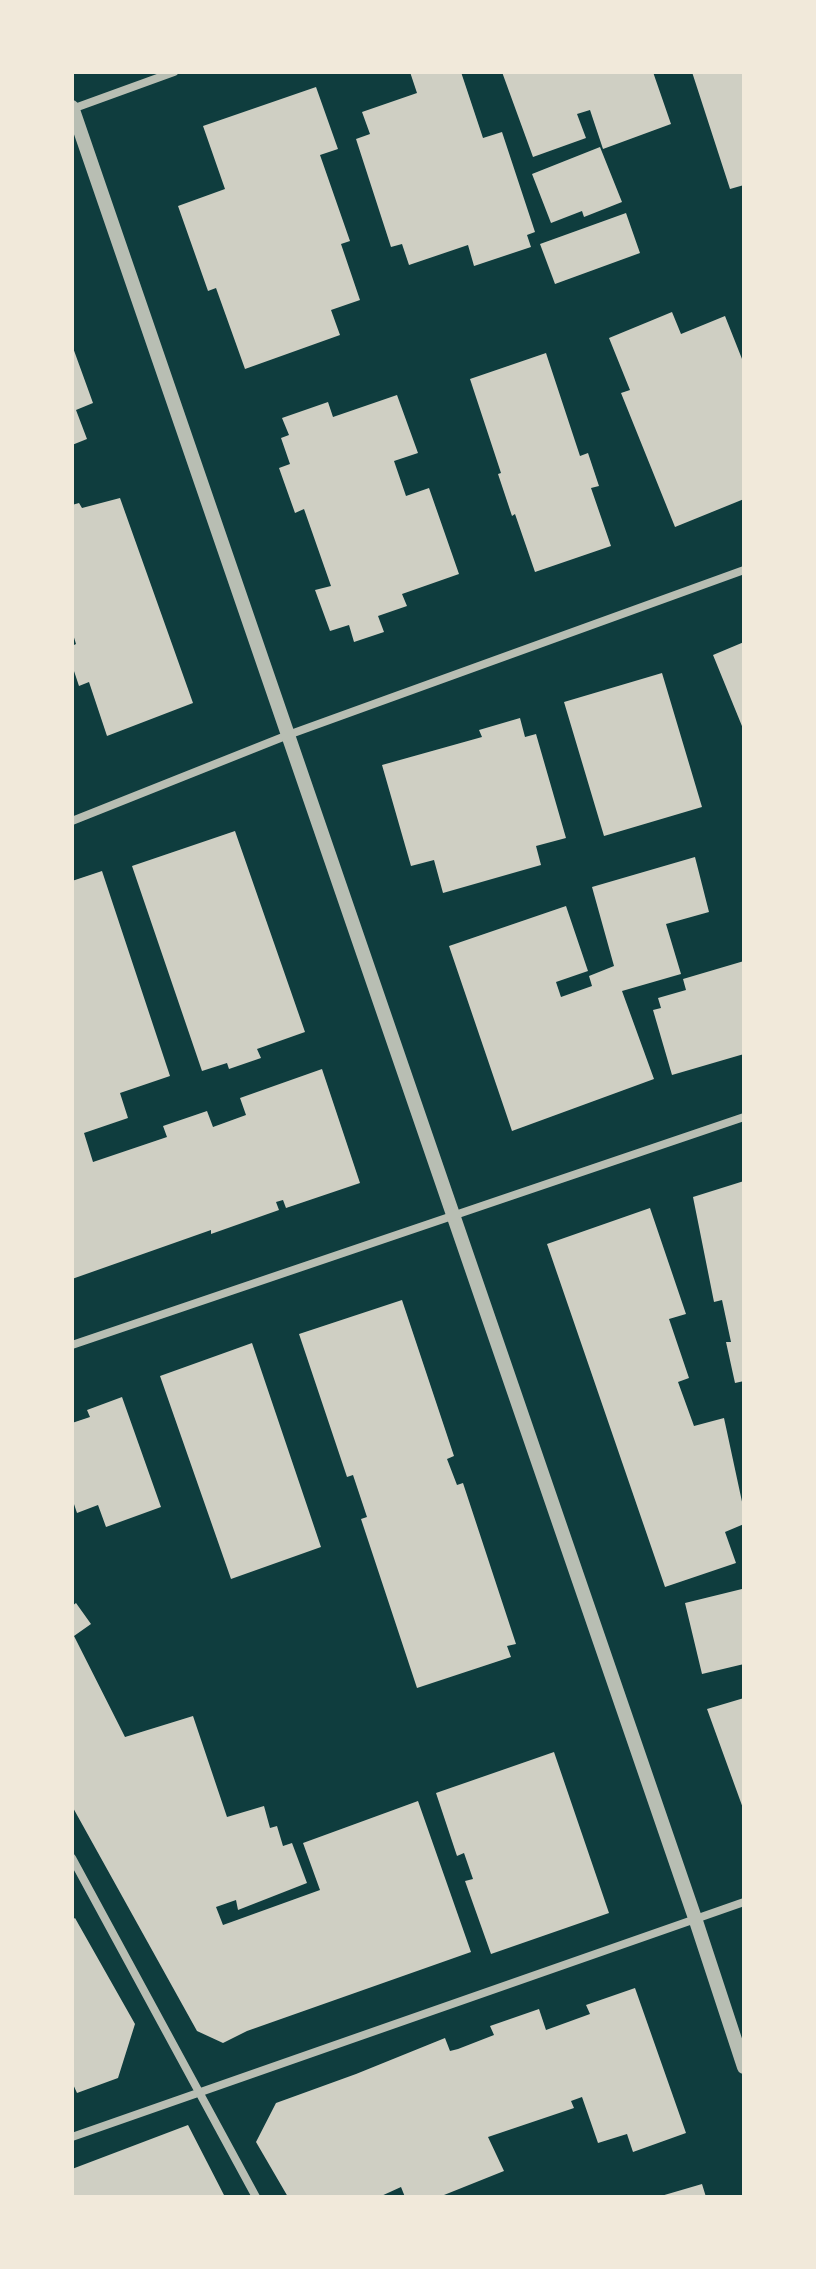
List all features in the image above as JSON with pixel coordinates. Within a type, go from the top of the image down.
[{"type":"street","points":[[174,72],[72,108],[744,2067]]},
{"type":"street","points":[[72,821],[288,735],[744,570]]},
{"type":"street","points":[[72,1345],[744,1117]]},
{"type":"street","points":[[72,1858],[256,2197]]},
{"type":"street","points":[[72,2137],[744,1902]]},
{"type":"building","points":[[410,72],[461,72],[483,138],[502,132],[535,232],[527,235],[531,247],[474,266],[468,245],[409,265],[402,244],[391,247],[356,139],[370,134],[362,112],[417,93]]},
{"type":"building","points":[[502,72],[653,72],[671,124],[603,149],[590,110],[577,114],[586,138],[533,157]]},
{"type":"building","points":[[692,72],[744,72],[744,185],[730,189]]},
{"type":"building","points":[[316,87],[338,149],[320,155],[350,241],[341,244],[360,300],[331,310],[340,335],[245,369],[216,288],[208,291],[178,206],[225,189],[203,126]]},
{"type":"building","points":[[600,147],[622,202],[584,217],[582,211],[551,223],[532,174]]},
{"type":"building","points":[[626,213],[640,253],[555,284],[540,244]]},
{"type":"building","points":[[672,312],[681,334],[725,316],[744,364],[744,499],[675,527],[621,393],[630,390],[609,338]]},
{"type":"building","points":[[72,345],[93,403],[76,410],[87,439],[72,445]]},
{"type":"building","points":[[546,353],[580,456],[588,453],[599,486],[591,488],[611,546],[535,572],[515,514],[512,516],[470,379]]},
{"type":"building","points":[[397,395],[418,453],[394,461],[406,496],[429,488],[459,574],[402,594],[407,606],[378,616],[384,632],[354,642],[349,625],[330,631],[315,590],[331,586],[304,509],[295,513],[279,468],[290,464],[281,438],[289,435],[282,418],[328,402],[333,417]]},
{"type":"building","points":[[120,498],[193,703],[107,736],[89,682],[79,686],[72,665],[72,646],[76,644],[72,631],[72,505],[79,503],[82,508]]},
{"type":"building","points":[[744,642],[744,731],[713,655]]},
{"type":"building","points":[[662,673],[702,807],[604,836],[564,702]]},
{"type":"building","points":[[520,718],[525,737],[536,734],[566,838],[536,846],[541,865],[443,893],[434,860],[411,866],[382,765],[482,737],[479,730]]},
{"type":"building","points":[[235,831],[305,1032],[257,1049],[261,1058],[229,1069],[227,1063],[202,1071],[132,866]]},
{"type":"building","points":[[695,857],[709,912],[666,924],[681,974],[622,991],[654,1079],[512,1131],[449,946],[566,906],[588,971],[556,982],[561,997],[592,986],[589,976],[614,966],[592,887]]},
{"type":"building","points":[[102,871],[170,1076],[120,1093],[128,1118],[84,1133],[93,1162],[167,1137],[163,1126],[207,1111],[213,1127],[246,1115],[240,1098],[322,1069],[360,1183],[286,1208],[283,1200],[276,1202],[279,1210],[211,1234],[211,1230],[72,1279],[72,881]]},
{"type":"building","points":[[744,961],[744,1054],[672,1075],[653,1010],[661,1008],[658,998],[686,990],[683,979]]},
{"type":"building","points":[[744,1181],[744,1381],[735,1383],[726,1342],[731,1342],[722,1300],[714,1302],[693,1197]]},
{"type":"building","points":[[650,1208],[686,1314],[669,1319],[689,1378],[678,1382],[694,1426],[724,1418],[744,1511],[744,1524],[725,1532],[736,1563],[665,1587],[547,1244]]},
{"type":"building","points":[[402,1300],[454,1456],[447,1459],[457,1485],[463,1483],[516,1644],[507,1646],[511,1657],[417,1688],[361,1519],[367,1517],[353,1475],[347,1477],[299,1334]]},
{"type":"building","points":[[252,1343],[321,1547],[231,1579],[160,1376]]},
{"type":"building","points":[[122,1397],[161,1507],[106,1527],[98,1505],[77,1513],[72,1498],[72,1423],[90,1417],[87,1410]]},
{"type":"building","points":[[742,1589],[744,1664],[702,1674],[685,1603]]},
{"type":"building","points":[[76,1603],[91,1624],[74,1636],[125,1737],[193,1716],[227,1817],[264,1806],[270,1828],[277,1826],[283,1846],[292,1843],[307,1883],[238,1910],[236,1900],[216,1907],[223,1925],[320,1890],[303,1843],[418,1801],[471,1952],[247,2031],[223,2043],[197,2031],[72,1806],[72,1606]]},
{"type":"building","points":[[744,1698],[744,1811],[707,1709]]},
{"type":"building","points":[[554,1752],[609,1913],[491,1954],[465,1881],[473,1879],[464,1853],[457,1856],[436,1793]]},
{"type":"building","points":[[75,1918],[135,2024],[118,2078],[77,2093],[72,2082],[72,1920]]},
{"type":"building","points":[[635,1988],[686,2133],[633,2152],[627,2134],[598,2143],[582,2097],[571,2101],[574,2108],[488,2137],[504,2171],[439,2197],[405,2197],[401,2187],[379,2197],[288,2197],[256,2142],[276,2103],[445,2038],[450,2051],[458,2049],[494,2035],[490,2026],[539,2009],[546,2030],[590,2014],[586,2005]]},
{"type":"building","points":[[188,2125],[225,2197],[72,2197],[72,2169]]},
{"type":"building","points":[[702,2184],[706,2197],[661,2197],[661,2196]]}]
